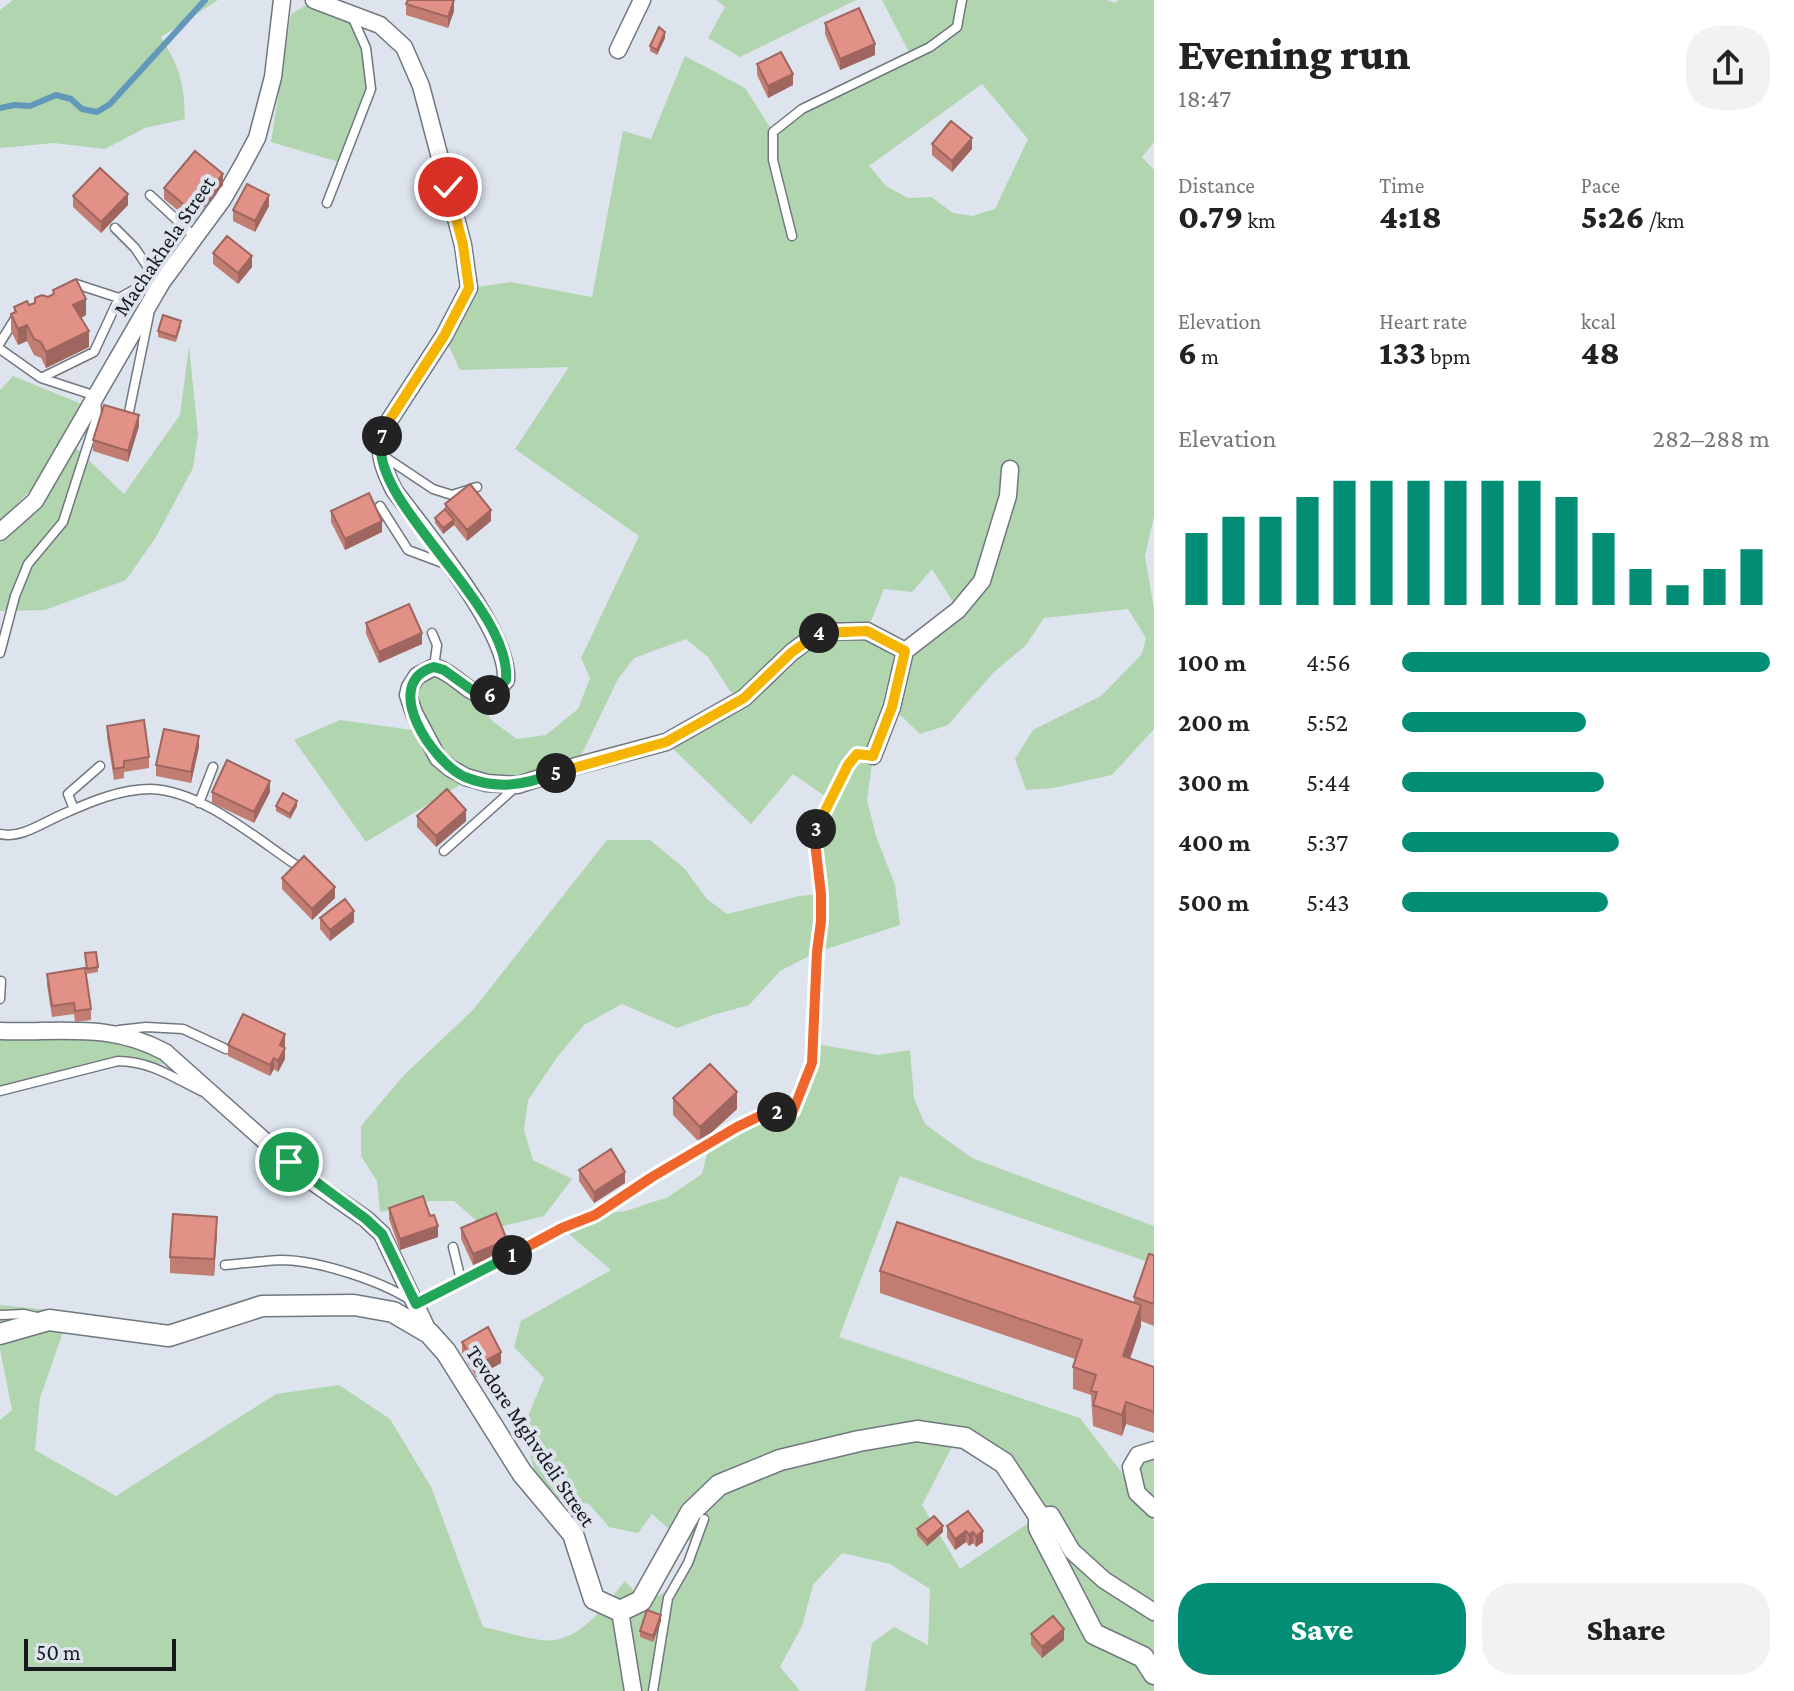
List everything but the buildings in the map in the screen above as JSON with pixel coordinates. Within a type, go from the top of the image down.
[{"type":"street","name":"Machakhela Street","points":[[0,532],[35,501],[152,297],[158,280],[223,199],[257,138],[273,77],[282,0]]},
{"type":"street","points":[[314,0],[380,25],[398,40],[421,86],[463,245],[469,288],[444,336],[385,427],[380,440],[383,468],[394,490],[487,621],[507,670],[506,680],[489,695],[480,696],[444,670],[434,667],[417,676],[408,695],[438,758],[466,777],[487,783],[518,785],[666,742],[744,698],[792,652],[819,632],[867,631],[905,651]]},
{"type":"street","points":[[618,50],[642,0]]},
{"type":"street","points":[[873,756],[892,707],[905,651],[958,610],[982,581],[1008,496],[1010,469]]},
{"type":"street","points":[[0,1031],[111,1032],[141,1039],[165,1052],[304,1176],[366,1219],[382,1234],[429,1333]]},
{"type":"street","name":"Tevdore Mghvdeli Street","points":[[1,1329],[49,1320],[169,1336],[262,1306],[354,1305],[393,1312],[429,1333],[446,1352],[522,1473],[573,1534],[594,1599],[620,1611]]},
{"type":"street","points":[[633,1691],[620,1611],[641,1601],[691,1512],[719,1485],[780,1460],[917,1431],[965,1438],[1004,1463],[1039,1516],[1039,1528],[1094,1634],[1143,1657],[1154,1674]]},
{"type":"street","points":[[1154,1450],[1138,1455],[1131,1467],[1137,1493],[1154,1509]]},
{"type":"street","points":[[1039,1516],[1051,1515],[1072,1551],[1104,1580],[1154,1612]]},
{"type":"lane","points":[[792,236],[773,160],[773,132],[802,109],[930,47],[957,27],[962,0]]},
{"type":"lane","points":[[327,203],[371,89],[366,48],[350,14]]},
{"type":"lane","points":[[150,195],[194,236]]},
{"type":"lane","points":[[41,378],[94,352],[119,298],[158,280],[135,248],[115,228]]},
{"type":"lane","points":[[63,291],[76,284],[119,298]]},
{"type":"lane","points":[[129,412],[152,297]]},
{"type":"lane","points":[[0,653],[15,596],[28,564],[63,522],[97,416],[96,396],[41,378],[0,346],[13,318],[26,312]]},
{"type":"lane","points":[[380,454],[433,489],[452,495],[477,487]]},
{"type":"lane","points":[[380,506],[408,550],[450,566]]},
{"type":"lane","points":[[432,633],[437,645],[434,667]]},
{"type":"lane","points":[[225,1265],[283,1260],[309,1263],[396,1290],[416,1304],[562,1228],[595,1215],[737,1127],[766,1113],[793,1111],[812,1063],[821,907],[814,834],[848,765],[857,754],[873,756]]},
{"type":"lane","points":[[74,809],[68,794],[100,766]]},
{"type":"lane","points":[[199,803],[213,767]]},
{"type":"lane","points":[[444,851],[518,785]]},
{"type":"lane","points":[[0,834],[23,832],[74,809],[128,791],[153,789],[199,803],[296,865]]},
{"type":"lane","points":[[0,999],[1,981]]},
{"type":"lane","points":[[111,1032],[146,1027],[183,1029],[226,1049]]},
{"type":"lane","points":[[0,1091],[118,1061],[135,1061],[155,1067],[220,1101]]},
{"type":"lane","points":[[453,1247],[461,1280]]},
{"type":"lane","points":[[653,1691],[668,1598],[688,1563],[704,1519]]},
{"type":"green space","points":[[13,0],[218,0],[161,37],[180,76],[185,119],[145,128],[105,149],[54,143],[0,148],[0,10]]},
{"type":"green space","points":[[315,0],[350,14],[366,48],[371,89],[342,163],[271,142],[291,14]]},
{"type":"green space","points":[[716,0],[856,0],[740,57],[708,38],[725,7]]},
{"type":"green space","points":[[882,0],[1107,0],[1115,3],[1118,0],[1154,0],[1154,142],[1142,157],[1154,170],[1154,516],[1145,556],[1154,609],[1154,729],[1112,775],[1053,788],[1026,790],[1015,759],[1033,730],[1101,696],[1142,654],[1146,638],[1128,609],[1044,618],[1026,645],[993,673],[948,725],[920,734],[892,707],[873,756],[867,800],[876,836],[895,885],[900,925],[817,952],[780,971],[749,1005],[677,1028],[622,1004],[584,1025],[528,1100],[524,1130],[533,1160],[572,1179],[544,1216],[487,1230],[454,1201],[429,1201],[380,1212],[377,1181],[361,1156],[361,1126],[404,1075],[473,1010],[607,840],[650,840],[684,868],[707,899],[727,914],[799,896],[821,894],[814,834],[829,799],[793,774],[751,824],[666,742],[743,698],[730,691],[708,657],[686,639],[634,658],[618,679],[576,766],[538,784],[463,783],[366,842],[294,740],[340,720],[426,732],[415,706],[417,685],[432,675],[448,679],[464,694],[482,703],[491,720],[517,739],[546,735],[578,709],[590,678],[581,658],[639,536],[515,449],[569,367],[460,370],[444,336],[469,288],[511,282],[592,297],[623,131],[651,139],[685,56],[745,88],[773,132],[802,109],[911,56]],"holes":[[[982,84],[1028,139],[995,209],[972,216],[953,213],[931,197],[908,198],[886,186],[869,166]],[[932,569],[958,610],[905,651],[867,631],[884,589],[912,592]]]},
{"type":"green space","points":[[189,346],[198,434],[193,468],[156,537],[126,580],[45,610],[0,611],[0,543],[41,503],[72,444],[124,494],[180,415]]},
{"type":"green space","points":[[13,376],[84,405],[38,483],[0,521],[0,390]]},
{"type":"green space","points":[[0,1030],[111,1032],[176,1063],[120,1066],[0,1094]]},
{"type":"green space","points":[[812,1043],[878,1055],[910,1050],[914,1098],[925,1124],[972,1158],[1154,1226],[1154,1264],[900,1176],[839,1337],[1080,1418],[1135,1490],[1131,1467],[1154,1450],[1154,1691],[865,1691],[872,1643],[894,1627],[928,1645],[930,1589],[890,1564],[842,1553],[813,1585],[802,1626],[780,1667],[800,1691],[0,1691],[0,1420],[12,1410],[0,1349],[0,1305],[70,1312],[40,1398],[35,1450],[116,1496],[276,1394],[339,1385],[390,1419],[431,1487],[483,1627],[533,1639],[554,1640],[578,1631],[589,1622],[625,1581],[635,1592],[622,1610],[660,1595],[673,1586],[695,1544],[669,1529],[652,1514],[638,1533],[609,1527],[589,1504],[541,1496],[523,1428],[544,1378],[514,1347],[521,1321],[611,1270],[562,1228],[595,1215],[626,1211],[668,1197],[702,1174],[710,1143],[766,1113],[793,1110],[807,1079]],"holes":[[[957,1437],[1011,1468],[1039,1516],[960,1569],[922,1505]]]},
{"type":"waterway","points":[[0,108],[30,106],[56,95],[71,99],[82,109],[97,112],[110,104],[205,0]]},
{"type":"route","points":[[289,1162],[382,1234],[416,1304],[562,1228],[595,1215],[737,1127],[766,1113],[793,1111],[812,1063],[821,921],[814,834],[848,765],[857,754],[873,756],[892,707],[905,651],[867,631],[819,632],[792,652],[744,698],[666,742],[518,785],[487,783],[466,777],[438,758],[408,695],[417,676],[434,667],[444,670],[480,696],[499,690],[506,680],[507,670],[487,621],[394,490],[380,454],[380,440],[385,427],[444,336],[469,288],[463,245],[448,187]]}]
